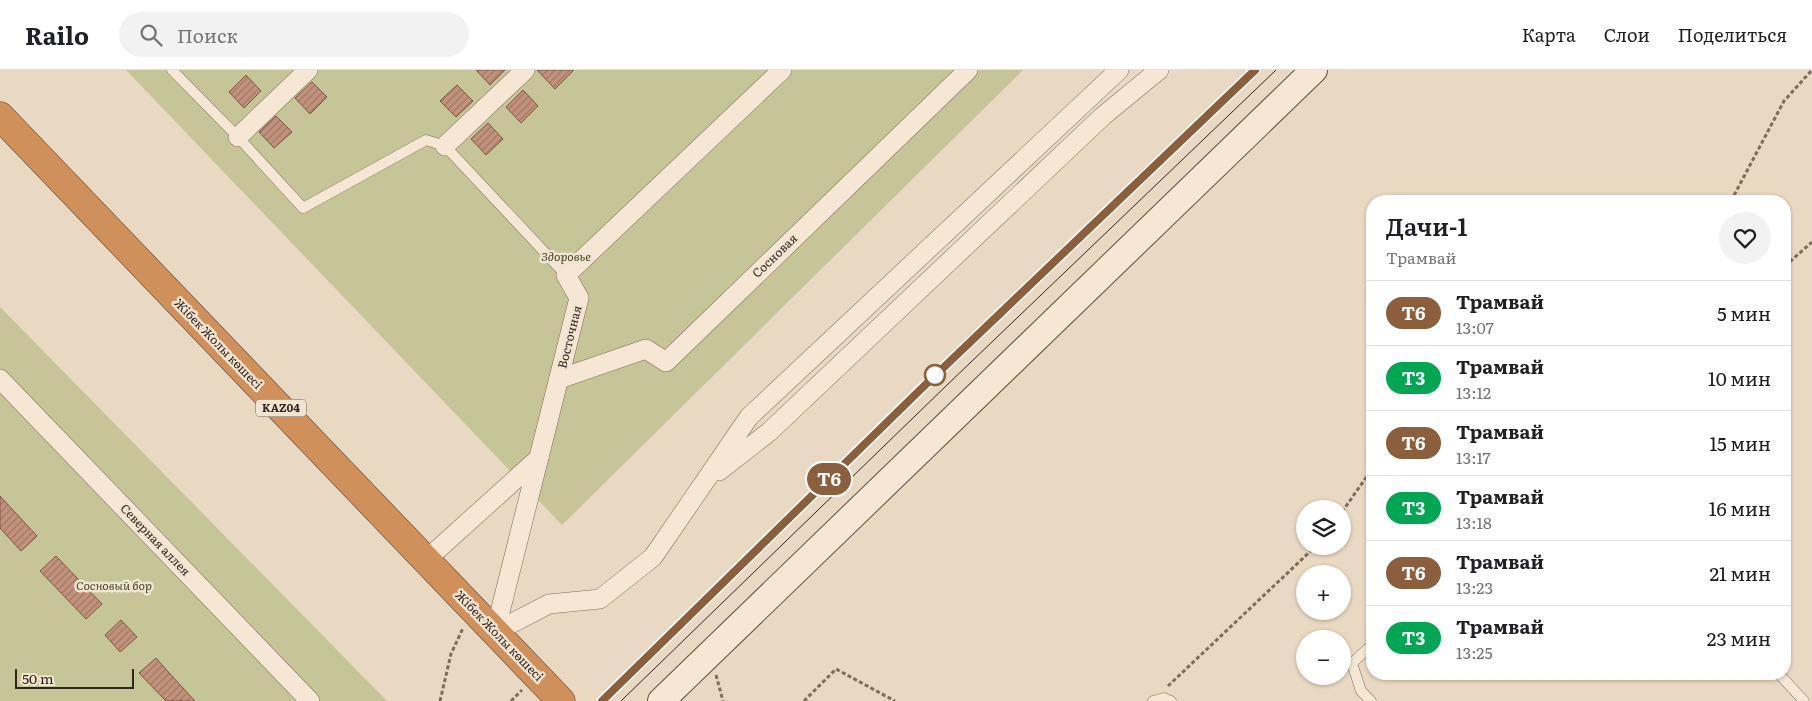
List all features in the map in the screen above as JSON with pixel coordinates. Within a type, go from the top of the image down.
[{"type":"highway","name":"Жібек Жолы көшесі","points":[[0,116],[561,701]]},
{"type":"street","points":[[238,137],[308,70]]},
{"type":"street","points":[[445,146],[525,70]]},
{"type":"street","points":[[566,276],[782,70]]},
{"type":"street","name":"Сосновая","points":[[559,379],[646,349],[666,362],[968,70]]},
{"type":"street","points":[[486,623],[550,604],[600,599],[653,557],[749,417],[1119,70]]},
{"type":"street","points":[[704,482],[769,432],[1103,116],[1159,70]]},
{"type":"street","points":[[661,701],[1314,70]]},
{"type":"street","name":"Восточная","points":[[486,623],[539,458],[579,298],[566,276]]},
{"type":"street","name":"Северная аллея","points":[[0,379],[310,701]]},
{"type":"street","points":[[426,560],[539,458]]},
{"type":"lane","points":[[172,70],[238,137],[303,208],[426,140],[445,146],[566,276]]},
{"type":"lane","points":[[1366,650],[1352,663],[1362,691],[1371,701]]},
{"type":"lane","points":[[1784,680],[1804,701]]},
{"type":"lane","points":[[1153,701],[1168,700]]},
{"type":"path","points":[[1734,195],[1784,101],[1812,70]]},
{"type":"path","points":[[1791,261],[1812,242]]},
{"type":"path","points":[[1350,500],[1366,478]]},
{"type":"path","points":[[1168,700],[1168,685],[1306,555]]},
{"type":"path","points":[[440,701],[451,654],[466,622],[486,623]]},
{"type":"path","points":[[804,701],[836,669],[895,701]]},
{"type":"green space","name":"Здоровье","points":[[126,70],[1023,70],[562,525]]},
{"type":"green space","name":"Сосновый бор","points":[[0,307],[387,701],[0,701]]},
{"type":"building","points":[[476,70],[505,70],[490,85]]},
{"type":"building","points":[[537,70],[574,70],[555,89]]},
{"type":"building","points":[[246,75],[261,91],[244,108],[229,92]]},
{"type":"building","points":[[312,82],[327,97],[310,114],[295,98]]},
{"type":"building","points":[[457,85],[473,101],[456,117],[440,101]]},
{"type":"building","points":[[523,90],[538,106],[521,123],[506,107]]},
{"type":"building","points":[[276,116],[292,132],[274,148],[259,132]]},
{"type":"building","points":[[488,123],[503,139],[486,155],[471,139]]},
{"type":"building","points":[[0,496],[37,536],[21,551],[0,528]]},
{"type":"building","points":[[56,556],[102,604],[86,619],[40,571]]},
{"type":"building","points":[[121,620],[137,637],[120,652],[105,635]]},
{"type":"building","points":[[156,658],[195,701],[166,701],[139,673]]},
{"type":"tram line","points":[[602,701],[935,375],[1255,70]]},
{"type":"tram line","name":"T6","points":[[602,701],[921,389],[1255,70]]},
{"type":"tram line","points":[[621,701],[1276,70]]}]
